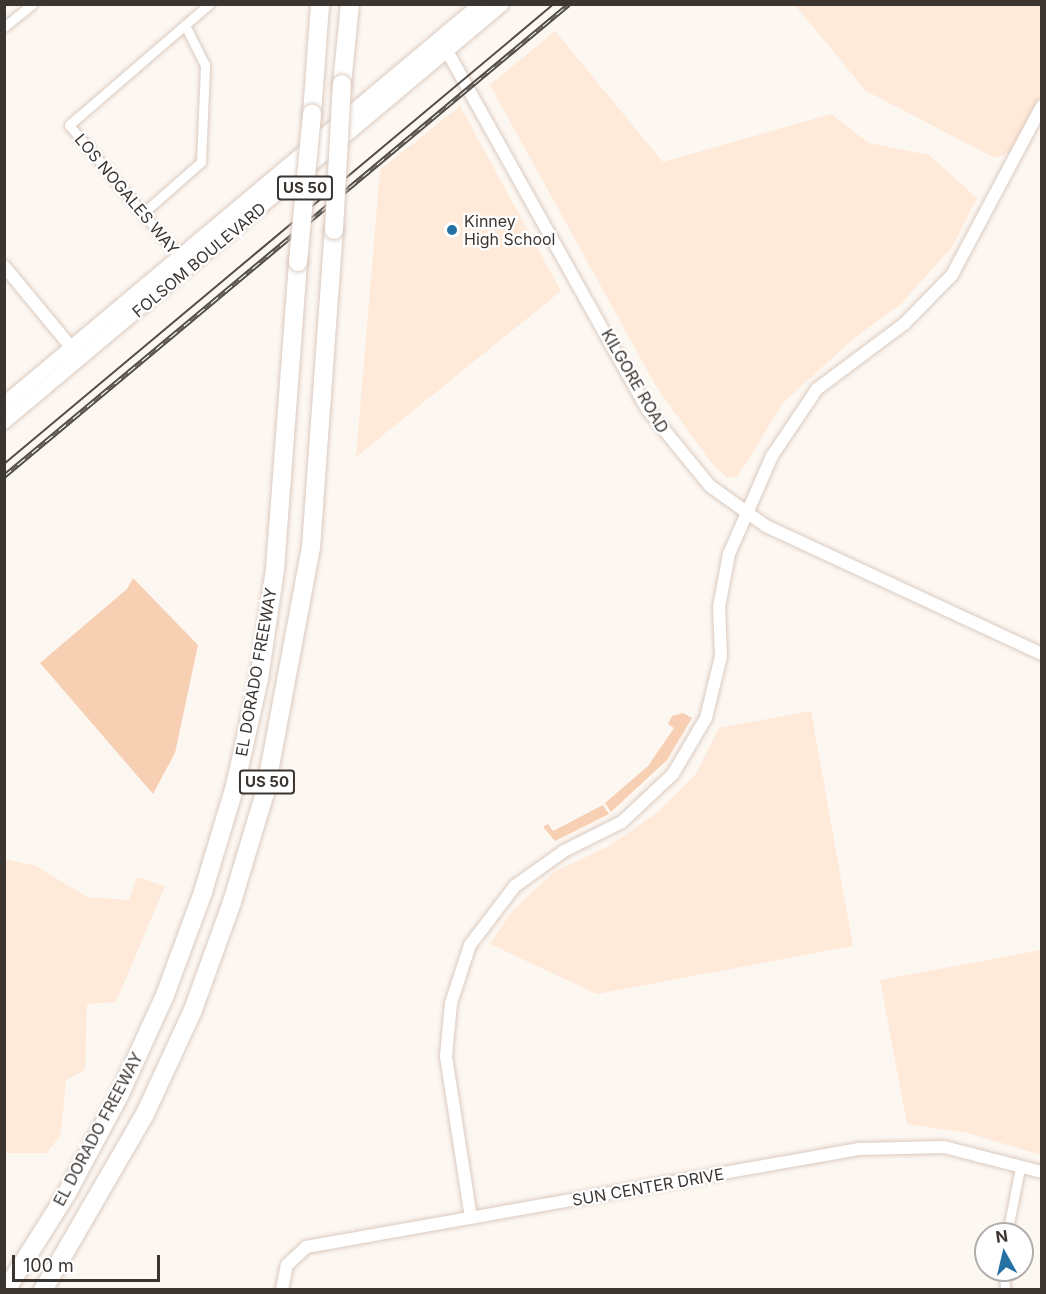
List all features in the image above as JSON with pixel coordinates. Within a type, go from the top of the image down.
[{"type":"highway","name":"EL DORADO FREEWAY","points":[[6,1290],[67,1193],[128,1076],[203,892],[235,786],[259,679],[275,569],[320,4]]},
{"type":"highway","name":"EL DORADO FREEWAY","points":[[43,1290],[145,1114],[192,1010],[232,902],[265,792],[311,548],[342,84],[350,4]]},
{"type":"main road","name":"FOLSOM BOULEVARD","points":[[444,44],[481,4]]},
{"type":"main road","name":"FOLSOM BOULEVARD","points":[[4,422],[81,358],[184,263],[444,44],[502,4]]},
{"type":"main road","name":"FOLSOM BOULEVARD","points":[[4,404],[71,346],[184,263]]},
{"type":"street","points":[[4,27],[32,4]]},
{"type":"street","name":"LOS NOGALES WAY","points":[[184,263],[69,125],[209,4]]},
{"type":"street","points":[[143,213],[201,162],[205,65],[185,25]]},
{"type":"street","name":"KILGORE ROAD","points":[[444,44],[654,419],[704,479],[744,512],[827,556],[1041,654]]},
{"type":"street","points":[[471,1218],[446,1056],[452,1003],[470,945],[515,886],[564,851],[622,822],[673,774],[695,741],[716,685],[721,656],[719,607],[744,512],[783,436],[817,389],[904,324],[952,275],[1041,106]]},
{"type":"street","points":[[4,266],[81,358]]},
{"type":"street","name":"SUN CENTER DRIVE","points":[[282,1290],[287,1264],[306,1247],[890,1146],[944,1147],[1041,1172]]},
{"type":"street","points":[[1009,1222],[1020,1168]]},
{"type":"shaded area","points":[[795,5],[1041,5],[1041,96],[1011,152],[995,158],[866,91]]},
{"type":"shaded area","points":[[555,31],[663,162],[831,114],[869,143],[929,155],[977,198],[952,247],[901,304],[854,338],[783,403],[738,476],[728,478],[714,466],[657,388],[490,85]]},
{"type":"shaded area","name":"Kinney High School","points":[[460,106],[561,291],[356,457],[380,170]]},
{"type":"shaded area","points":[[133,578],[198,645],[175,753],[153,794],[40,663],[127,589]]},
{"type":"shaded area","points":[[811,711],[853,946],[597,994],[490,944],[512,911],[554,872],[607,847],[654,815],[696,774],[719,728]]},
{"type":"shaded area","points":[[683,713],[692,718],[667,760],[611,812],[605,803],[648,766],[674,728],[668,724],[672,716]]},
{"type":"shaded area","points":[[603,805],[609,814],[555,841],[543,827],[548,824],[553,831]]},
{"type":"shaded area","points":[[5,859],[36,866],[87,897],[129,900],[137,877],[165,886],[116,1002],[87,1004],[85,1070],[66,1080],[61,1134],[47,1153],[5,1153]]},
{"type":"shaded area","points":[[1041,950],[1041,1155],[968,1133],[907,1124],[880,980]]},
{"type":"tram line","points":[[4,464],[554,4]]},
{"type":"railway","points":[[4,476],[569,4]]},
{"type":"place","name":"Kinney High School","points":[[452,230]]}]
